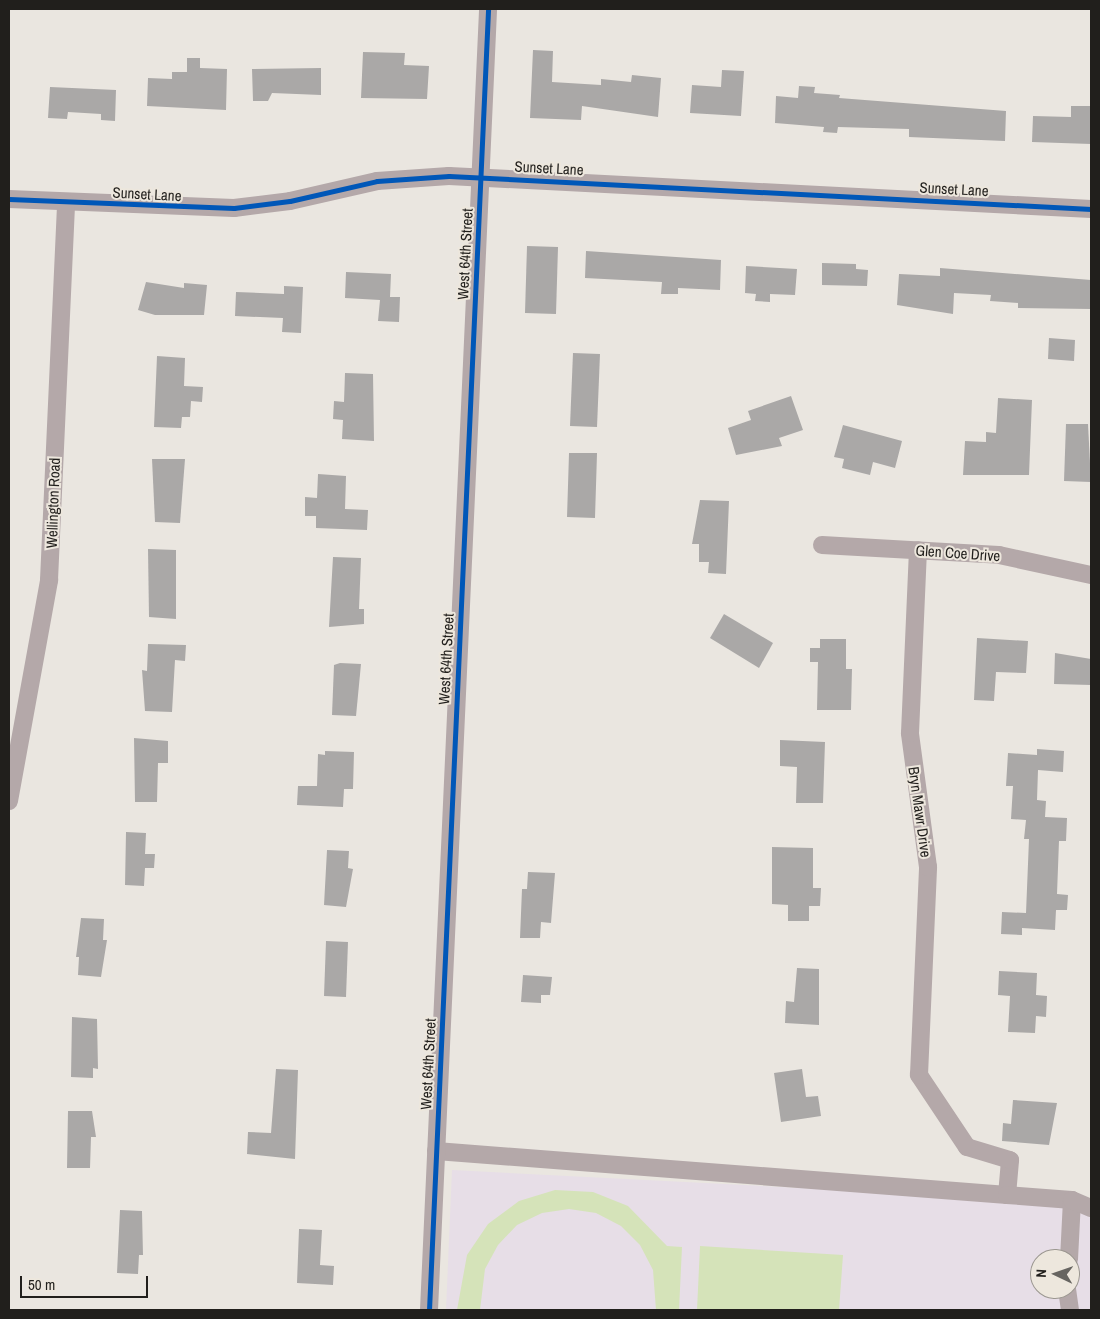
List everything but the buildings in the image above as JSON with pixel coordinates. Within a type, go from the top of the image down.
[{"type":"street","name":"West 64th Street","points":[[429,1310],[488,9]]},
{"type":"street","name":"Sunset Lane","points":[[9,199],[66,203],[234,208],[393,179],[481,178],[1091,209]]},
{"type":"street","name":"Wellington Road","points":[[9,800],[49,580],[66,203]]},
{"type":"street","name":"Glen Coe Drive","points":[[822,545],[1016,557],[1091,575]]},
{"type":"street","name":"Bryn Mawr Drive","points":[[918,550],[910,733],[928,867],[919,1075],[967,1147],[1010,1160],[1007,1195]]},
{"type":"street","points":[[436,1151],[1072,1200],[1091,1208]]},
{"type":"street","points":[[1070,1249],[1072,1200]]},
{"type":"shaded area","points":[[452,1170],[1091,1203],[1091,1310],[446,1310]]},
{"type":"green space","points":[[555,1190],[593,1192],[628,1206],[667,1246],[682,1247],[679,1310],[656,1310],[653,1270],[640,1245],[621,1226],[596,1213],[569,1209],[542,1213],[517,1225],[498,1245],[485,1269],[480,1310],[457,1310],[467,1255],[488,1224],[519,1201]]},
{"type":"green space","points":[[700,1246],[843,1255],[839,1310],[697,1310]]},
{"type":"cycle path","points":[[429,1310],[488,9]]},
{"type":"cycle path","points":[[9,199],[234,208],[290,201],[377,181],[449,176],[1091,209]]}]
